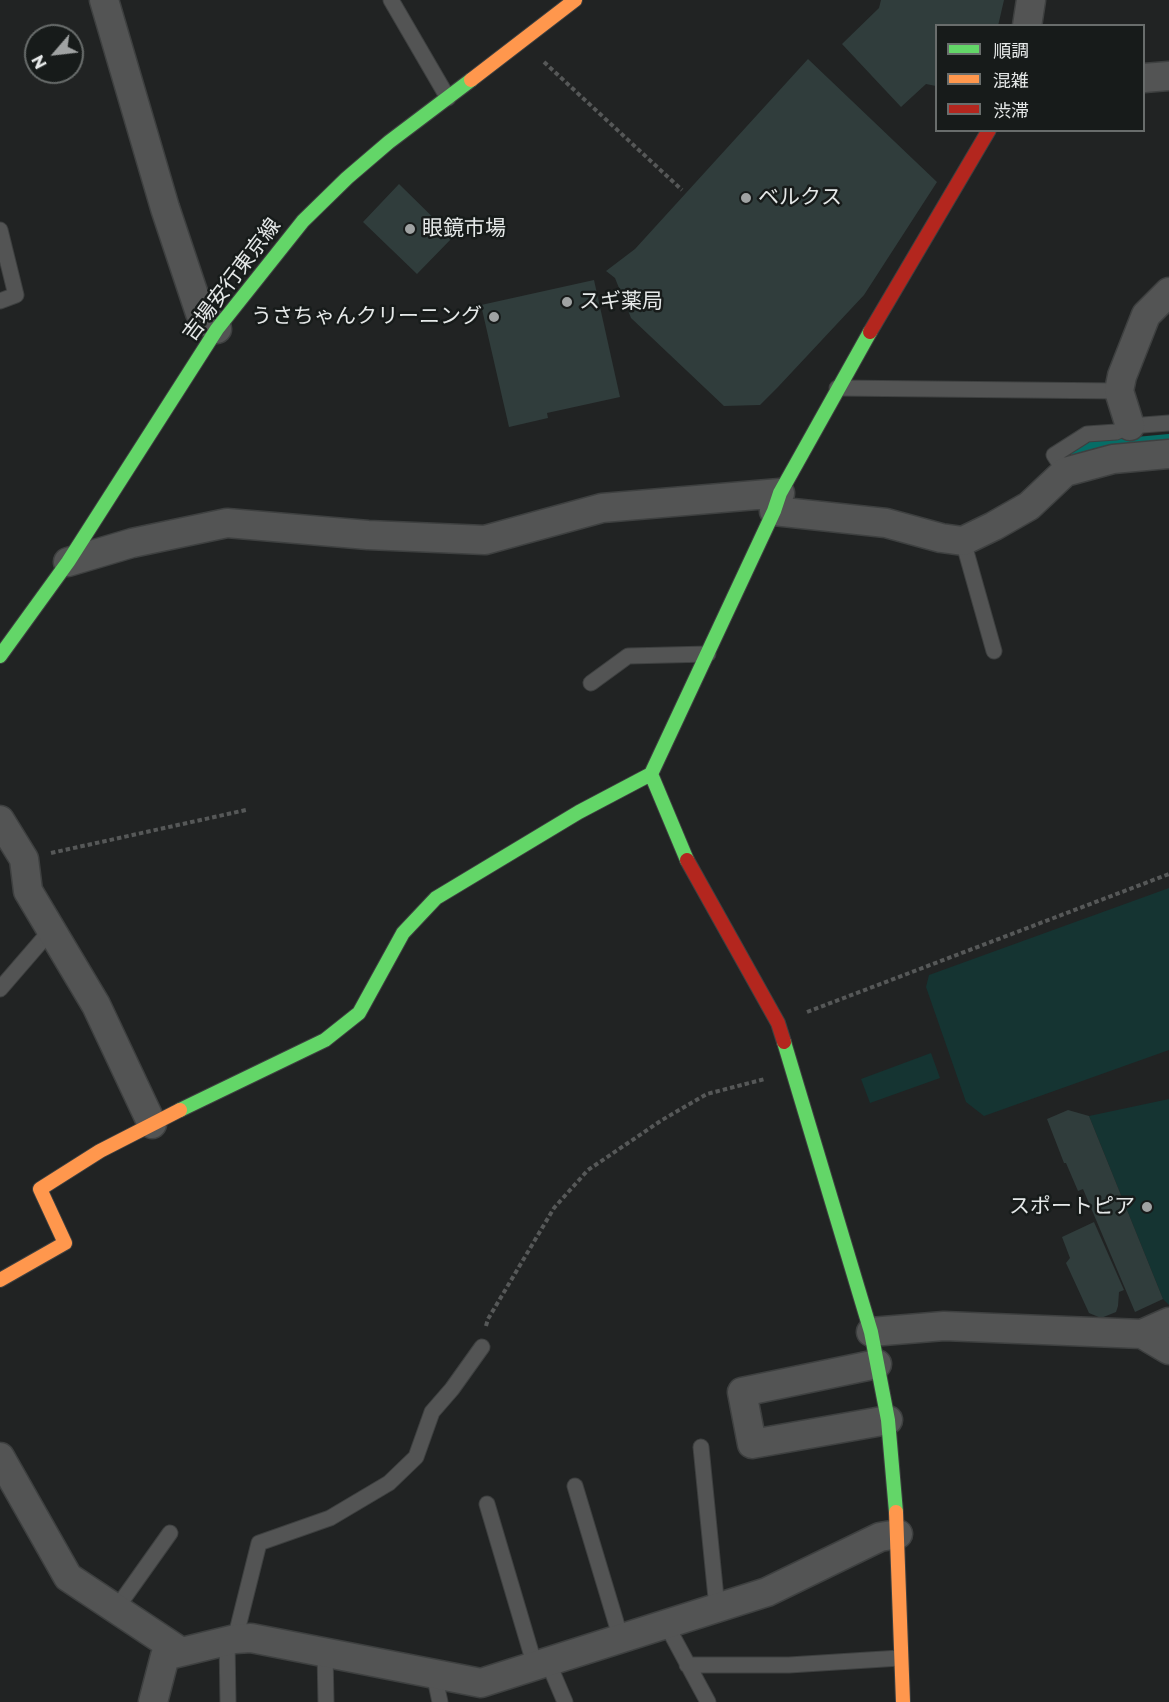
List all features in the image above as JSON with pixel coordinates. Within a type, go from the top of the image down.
[{"type":"street","points":[[104,0],[165,208],[200,313],[217,329]]},
{"type":"street","name":"吉場安行東京線","points":[[0,656],[68,562],[217,329],[303,221],[346,178],[389,142],[575,0]]},
{"type":"street","points":[[1027,24],[1031,0]]},
{"type":"street","points":[[1145,78],[1169,76]]},
{"type":"street","points":[[0,1280],[65,1243],[40,1189],[100,1151],[326,1040],[360,1013],[403,933],[436,898],[579,812],[651,774],[777,502],[837,388],[988,132]]},
{"type":"street","points":[[1130,426],[1119,391],[1122,376],[1146,315],[1169,292]]},
{"type":"street","points":[[68,562],[132,543],[227,524],[368,535],[485,540],[602,508],[777,502],[963,541],[1029,506],[1065,472],[1113,459],[1169,454]]},
{"type":"street","points":[[651,774],[689,866],[778,1023],[871,1332],[888,1420],[898,1534],[903,1702]]},
{"type":"street","points":[[0,820],[24,859],[28,891],[96,1005],[152,1124]]},
{"type":"street","points":[[871,1332],[944,1326],[1142,1334],[1169,1322]]},
{"type":"street","points":[[1142,1334],[1169,1350]]},
{"type":"street","points":[[877,1364],[742,1392],[746,1413],[752,1443],[888,1420]]},
{"type":"street","points":[[0,1457],[68,1577],[181,1652]]},
{"type":"street","points":[[153,1702],[165,1656],[231,1640],[251,1638],[481,1683],[767,1592],[880,1537],[898,1534]]},
{"type":"lane","points":[[391,0],[448,98]]},
{"type":"lane","points":[[0,230],[16,295],[0,301]]},
{"type":"lane","points":[[837,388],[1119,391]]},
{"type":"lane","points":[[1065,472],[1054,455],[1087,434],[1116,432],[1130,426],[1169,423]]},
{"type":"lane","points":[[963,541],[994,651]]},
{"type":"lane","points":[[591,683],[628,656],[708,654]]},
{"type":"lane","points":[[0,989],[51,930]]},
{"type":"lane","points":[[228,1702],[231,1640],[259,1543],[330,1518],[389,1483],[416,1457],[432,1412],[452,1389],[482,1347]]},
{"type":"lane","points":[[701,1447],[717,1608]]},
{"type":"lane","points":[[575,1486],[621,1639]]},
{"type":"lane","points":[[487,1504],[542,1664],[565,1702]]},
{"type":"lane","points":[[116,1609],[170,1533]]},
{"type":"lane","points":[[666,1624],[708,1702]]},
{"type":"lane","points":[[325,1653],[326,1702]]},
{"type":"lane","points":[[687,1665],[789,1665],[900,1658]]},
{"type":"lane","points":[[434,1674],[440,1702]]},
{"type":"path","points":[[542,59],[682,190]]},
{"type":"path","points":[[24,859],[246,810]]},
{"type":"path","points":[[778,1023],[1169,874]]},
{"type":"path","points":[[482,1347],[482,1336],[488,1319],[499,1300],[554,1209],[588,1170],[707,1094],[792,1072]]},
{"type":"shaded area","points":[[1169,888],[1169,1050],[984,1116],[966,1102],[926,987],[929,975]]},
{"type":"shaded area","points":[[931,1053],[940,1078],[870,1103],[861,1079]]},
{"type":"shaded area","name":"スポートピア","points":[[1169,1099],[1169,1305],[1163,1299],[1089,1116]]},
{"type":"building","points":[[881,0],[1004,0],[998,24],[935,24],[935,86],[926,84],[901,107],[842,44],[879,8]]},
{"type":"building","points":[[808,59],[937,182],[864,295],[778,387],[760,405],[724,406],[631,318],[615,278],[606,271],[635,249]]},
{"type":"building","points":[[399,184],[453,237],[417,274],[363,222]]},
{"type":"building","points":[[594,280],[620,397],[547,413],[548,418],[509,427],[481,305]]},
{"type":"building","points":[[1068,1110],[1089,1116],[1163,1299],[1135,1312],[1083,1189],[1078,1191],[1047,1119]]},
{"type":"building","points":[[1094,1222],[1124,1290],[1119,1292],[1116,1312],[1101,1318],[1089,1313],[1066,1263],[1070,1258],[1062,1237]]},
{"type":"waterway","points":[[1075,455],[1092,445],[1169,438]]},
{"type":"traffic: fast","points":[[0,656],[68,562],[217,329],[303,221],[347,178],[389,142],[471,80]]},
{"type":"traffic: fast","points":[[687,860],[651,774],[774,511],[780,493],[870,332]]},
{"type":"traffic: fast","points":[[180,1110],[325,1040],[359,1013],[403,933],[436,898],[579,812],[651,774]]},
{"type":"traffic: fast","points":[[784,1042],[871,1332],[888,1420],[896,1512]]},
{"type":"traffic: slow","points":[[471,80],[575,0]]},
{"type":"traffic: slow","points":[[0,1280],[65,1243],[40,1189],[100,1151],[180,1110]]},
{"type":"traffic: slow","points":[[896,1512],[903,1702]]},
{"type":"traffic: jam","points":[[870,332],[988,132]]},
{"type":"traffic: jam","points":[[687,860],[778,1023],[784,1042]]},
{"type":"place","name":"ベルクス","points":[[746,198]]},
{"type":"place","name":"眼鏡市場","points":[[410,229]]},
{"type":"place","name":"スギ薬局","points":[[567,302]]},
{"type":"place","name":"うさちゃんクリーニング","points":[[494,317]]},
{"type":"place","name":"スポートピア","points":[[1147,1207]]}]
